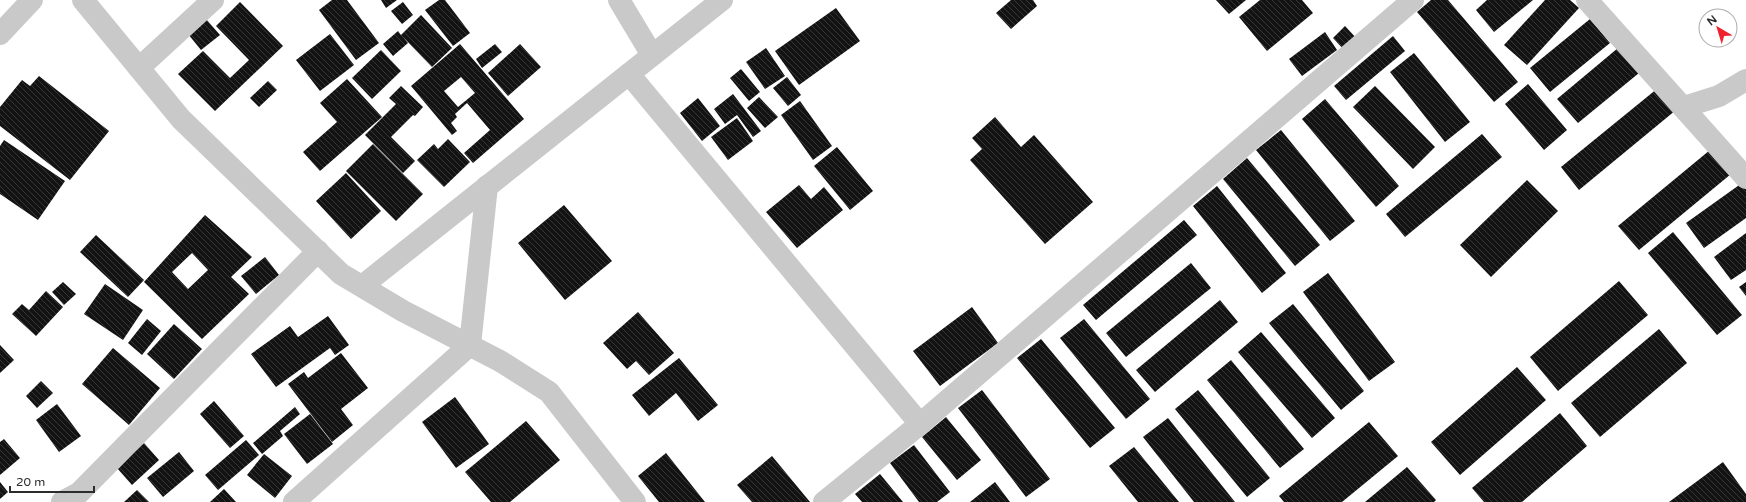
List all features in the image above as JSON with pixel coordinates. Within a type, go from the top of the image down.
[{"type":"street","points":[[0,34],[32,0]]},
{"type":"street","points":[[83,0],[181,119],[341,274],[403,311],[500,361],[549,392],[635,502]]},
{"type":"street","points":[[139,68],[213,0]]},
{"type":"street","points":[[619,0],[652,55]]},
{"type":"street","points":[[362,286],[722,0]]},
{"type":"street","points":[[824,502],[920,424],[1413,0]]},
{"type":"street","points":[[1587,0],[1746,178]]},
{"type":"street","points":[[628,74],[920,424]]},
{"type":"street","points":[[1684,107],[1720,96],[1746,80]]},
{"type":"street","points":[[294,502],[470,345],[487,186]]},
{"type":"street","points":[[62,502],[79,493],[318,251]]},
{"type":"building","points":[[332,0],[347,0],[379,43],[356,60],[319,10]]},
{"type":"building","points":[[381,0],[397,0],[386,8]]},
{"type":"building","points":[[439,0],[445,0],[470,33],[453,46],[425,10]]},
{"type":"building","points":[[1011,0],[1033,0],[1037,6],[1011,29],[996,13]]},
{"type":"building","points":[[1216,0],[1246,0],[1229,14]]},
{"type":"building","points":[[1260,0],[1302,0],[1313,13],[1267,51],[1239,17]]},
{"type":"building","points":[[1431,0],[1448,0],[1518,82],[1494,102],[1417,12]]},
{"type":"building","points":[[1487,0],[1533,0],[1494,32],[1476,10]]},
{"type":"building","points":[[1545,0],[1570,0],[1579,8],[1527,65],[1504,45]]},
{"type":"building","points":[[240,2],[283,46],[215,111],[178,74],[203,51],[230,78],[249,60],[216,26]]},
{"type":"building","points":[[403,2],[413,15],[402,24],[391,11]]},
{"type":"building","points":[[836,8],[860,41],[799,85],[775,51]]},
{"type":"building","points":[[421,15],[452,48],[432,67],[403,37],[408,43],[393,56],[383,44],[398,31],[401,35]]},
{"type":"building","points":[[206,19],[220,35],[201,50],[188,34]]},
{"type":"building","points":[[1590,19],[1610,43],[1550,92],[1530,68]]},
{"type":"building","points":[[1345,26],[1358,40],[1346,52],[1333,38]]},
{"type":"building","points":[[1325,32],[1337,50],[1302,76],[1289,59]]},
{"type":"building","points":[[330,34],[354,65],[320,91],[296,60]]},
{"type":"building","points":[[1393,36],[1405,51],[1346,100],[1334,86]]},
{"type":"building","points":[[460,44],[524,119],[473,163],[464,153],[490,130],[467,103],[455,114],[457,117],[451,123],[457,131],[452,135],[411,86]],"holes":[[[461,77],[475,93],[458,107],[444,91]]]},
{"type":"building","points":[[495,44],[502,52],[482,68],[476,59]]},
{"type":"building","points":[[520,44],[541,67],[508,96],[488,73]]},
{"type":"building","points":[[766,48],[785,76],[765,89],[746,62]]},
{"type":"building","points":[[1618,48],[1639,73],[1578,123],[1557,99]]},
{"type":"building","points":[[381,50],[401,71],[372,99],[352,78]]},
{"type":"building","points":[[1414,53],[1470,122],[1445,142],[1390,72]]},
{"type":"building","points":[[741,69],[760,92],[749,101],[730,78]]},
{"type":"building","points":[[39,76],[109,131],[70,180],[0,126],[0,107],[22,80],[30,86]]},
{"type":"building","points":[[787,77],[801,95],[788,106],[773,88]]},
{"type":"building","points":[[347,79],[382,117],[320,171],[303,152],[337,122],[320,103]]},
{"type":"building","points":[[268,81],[277,90],[259,107],[250,98]]},
{"type":"building","points":[[1528,84],[1567,130],[1544,150],[1505,104]]},
{"type":"building","points":[[401,86],[423,107],[391,137],[415,161],[403,173],[365,135],[396,104],[389,98]]},
{"type":"building","points":[[1375,86],[1435,147],[1413,169],[1353,107]]},
{"type":"building","points":[[1658,88],[1676,110],[1579,190],[1561,167]]},
{"type":"building","points":[[733,94],[761,131],[753,137],[737,115],[725,124],[714,109]]},
{"type":"building","points":[[759,97],[778,117],[765,128],[747,108]]},
{"type":"building","points":[[698,98],[720,126],[702,141],[680,113]]},
{"type":"building","points":[[1325,99],[1399,186],[1376,207],[1302,119]]},
{"type":"building","points":[[800,101],[832,146],[813,160],[781,115]]},
{"type":"building","points":[[995,117],[1021,147],[1034,135],[1093,202],[1045,244],[970,160],[982,149],[972,138]]},
{"type":"building","points":[[737,118],[753,141],[728,160],[711,137]]},
{"type":"building","points":[[1281,130],[1355,221],[1330,241],[1256,150]]},
{"type":"building","points":[[1482,134],[1502,157],[1405,237],[1386,214]]},
{"type":"building","points":[[448,139],[470,162],[444,187],[417,160],[434,144],[438,149]]},
{"type":"building","points":[[4,140],[65,181],[38,220],[0,194],[0,146]]},
{"type":"building","points":[[373,144],[423,194],[396,221],[346,171]]},
{"type":"building","points":[[837,147],[873,191],[850,210],[814,166]]},
{"type":"building","points":[[1710,150],[1731,174],[1639,250],[1618,226]]},
{"type":"building","points":[[1247,158],[1320,245],[1295,266],[1223,179]]},
{"type":"building","points":[[346,173],[381,211],[351,239],[316,201]]},
{"type":"building","points":[[1527,180],[1558,211],[1491,277],[1460,245]]},
{"type":"building","points":[[1742,183],[1746,189],[1746,218],[1704,248],[1686,223]]},
{"type":"building","points":[[799,185],[811,199],[824,187],[843,210],[797,248],[766,212]]},
{"type":"building","points":[[1217,186],[1286,273],[1262,293],[1193,206]]},
{"type":"building","points":[[564,205],[612,261],[565,300],[518,243]]},
{"type":"building","points":[[205,215],[252,257],[231,277],[249,294],[202,339],[144,282]],"holes":[[[192,253],[208,270],[188,289],[172,272]]]},
{"type":"building","points":[[1184,220],[1197,235],[1096,320],[1083,305]]},
{"type":"building","points":[[1673,232],[1742,315],[1717,335],[1648,253]]},
{"type":"building","points":[[1746,233],[1746,270],[1731,280],[1714,257]]},
{"type":"building","points":[[96,235],[144,280],[128,297],[80,252]]},
{"type":"building","points":[[265,257],[279,275],[256,294],[241,276]]},
{"type":"building","points":[[1191,263],[1211,288],[1126,357],[1106,333]]},
{"type":"building","points":[[1328,273],[1395,362],[1369,381],[1303,292]]},
{"type":"building","points":[[1619,281],[1648,315],[1558,391],[1530,357]]},
{"type":"building","points":[[63,282],[76,294],[64,305],[52,292]]},
{"type":"building","points":[[1746,282],[1746,296],[1739,287]]},
{"type":"building","points":[[105,284],[143,310],[123,340],[84,314]]},
{"type":"building","points":[[46,291],[63,307],[36,336],[12,314],[22,304],[29,310]]},
{"type":"building","points":[[1220,300],[1238,322],[1155,392],[1136,370]]},
{"type":"building","points":[[1293,304],[1364,391],[1341,410],[1269,323]]},
{"type":"building","points":[[972,307],[998,343],[940,386],[913,351]]},
{"type":"building","points":[[638,312],[674,353],[649,375],[636,361],[627,369],[603,343]]},
{"type":"building","points":[[328,316],[349,345],[335,355],[330,348],[276,387],[251,354],[290,326],[298,337]]},
{"type":"building","points":[[147,319],[161,331],[142,355],[128,343]]},
{"type":"building","points":[[1084,319],[1150,399],[1126,419],[1060,338]]},
{"type":"building","points":[[174,324],[202,349],[174,379],[147,354]]},
{"type":"building","points":[[1659,329],[1687,363],[1600,437],[1571,403]]},
{"type":"building","points":[[1261,332],[1335,418],[1312,438],[1238,352]]},
{"type":"building","points":[[1041,339],[1115,428],[1090,448],[1017,358]]},
{"type":"building","points":[[0,345],[14,360],[0,373]]},
{"type":"building","points":[[113,348],[160,388],[129,425],[82,384]]},
{"type":"building","points":[[341,353],[368,388],[341,409],[353,425],[332,442],[288,384],[304,372],[308,378]]},
{"type":"building","points":[[679,358],[718,405],[698,421],[676,393],[649,416],[632,395]]},
{"type":"building","points":[[1231,360],[1304,449],[1280,468],[1207,380]]},
{"type":"building","points":[[1517,367],[1546,400],[1460,475],[1431,442]]},
{"type":"building","points":[[41,381],[53,393],[37,408],[26,396]]},
{"type":"building","points":[[982,390],[1050,479],[1026,497],[958,408]]},
{"type":"building","points":[[1198,390],[1270,478],[1247,497],[1175,409]]},
{"type":"building","points":[[455,397],[489,444],[456,468],[422,422]]},
{"type":"building","points":[[214,401],[244,436],[230,448],[200,414]]},
{"type":"building","points":[[57,404],[81,436],[59,452],[36,420]]},
{"type":"building","points":[[295,407],[300,414],[280,431],[283,436],[262,454],[253,443]]},
{"type":"building","points":[[1560,413],[1587,446],[1522,502],[1484,502],[1472,488]]},
{"type":"building","points":[[310,414],[333,444],[307,464],[284,434]]},
{"type":"building","points":[[946,417],[981,460],[957,480],[922,437]]},
{"type":"building","points":[[1168,418],[1235,502],[1194,502],[1143,437]]},
{"type":"building","points":[[526,421],[560,460],[510,502],[491,502],[465,472]]},
{"type":"building","points":[[1369,422],[1398,456],[1342,502],[1284,502],[1279,496]]},
{"type":"building","points":[[4,439],[20,458],[0,475],[0,442]]},
{"type":"building","points":[[246,440],[259,455],[218,490],[205,475]]},
{"type":"building","points":[[144,443],[159,460],[132,485],[117,468]]},
{"type":"building","points":[[914,445],[950,492],[937,502],[919,502],[890,463]]},
{"type":"building","points":[[1134,447],[1179,502],[1138,502],[1109,466]]},
{"type":"building","points":[[179,452],[194,471],[163,497],[147,478]]},
{"type":"building","points":[[666,453],[705,502],[659,502],[638,476]]},
{"type":"building","points":[[264,454],[292,476],[275,498],[247,475]]},
{"type":"building","points":[[772,456],[810,502],[752,502],[737,485]]},
{"type":"building","points":[[1723,462],[1746,494],[1746,502],[1669,502]]},
{"type":"building","points":[[1407,467],[1436,500],[1434,502],[1365,502]]},
{"type":"building","points":[[880,474],[903,502],[862,502],[855,494]]},
{"type":"building","points":[[0,482],[8,492],[0,499]]},
{"type":"building","points":[[995,482],[1010,502],[970,502]]},
{"type":"building","points":[[224,489],[236,502],[210,502]]},
{"type":"building","points":[[137,490],[149,502],[124,502]]}]
